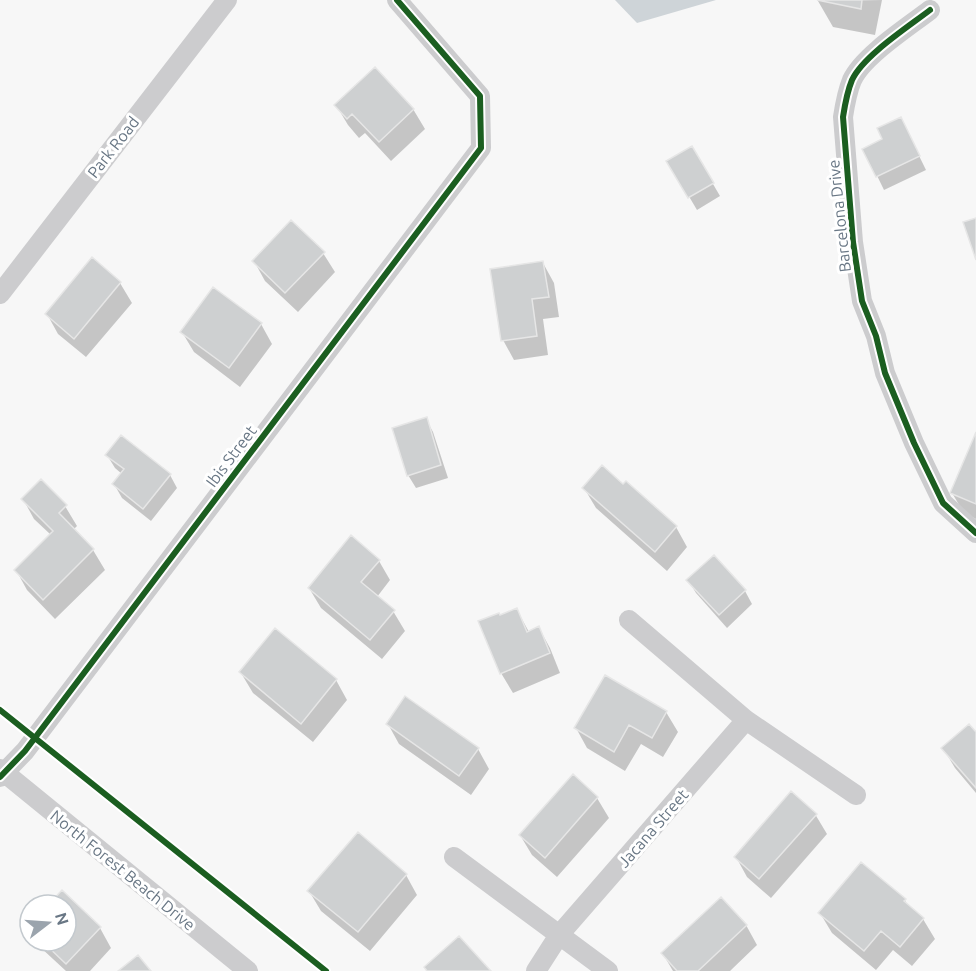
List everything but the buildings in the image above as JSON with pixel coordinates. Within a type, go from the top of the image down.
[{"type":"street","name":"Park Road","points":[[0,294],[227,0]]},
{"type":"street","name":"Ibis Street","points":[[1,773],[30,745],[481,148],[480,96],[398,0]]},
{"type":"street","name":"Barcelona Drive","points":[[930,10],[874,54],[853,78],[843,117],[853,242],[862,301],[876,336],[885,373],[914,443],[943,504],[976,533]]},
{"type":"street","points":[[629,620],[746,720],[856,795]]},
{"type":"street","name":"Jacana Street","points":[[536,971],[559,935],[746,720]]},
{"type":"street","name":"North Forest Beach Drive","points":[[1,773],[248,971]]},
{"type":"street","points":[[454,857],[608,971]]},
{"type":"shaded area","points":[[615,0],[716,0],[637,23]]},
{"type":"cycle path","points":[[0,777],[25,751],[481,148],[480,96],[397,0]]},
{"type":"cycle path","points":[[930,10],[866,61],[850,85],[843,117],[853,242],[862,301],[876,336],[885,373],[914,443],[943,503],[976,533]]},
{"type":"cycle path","points":[[0,710],[326,971]]}]
